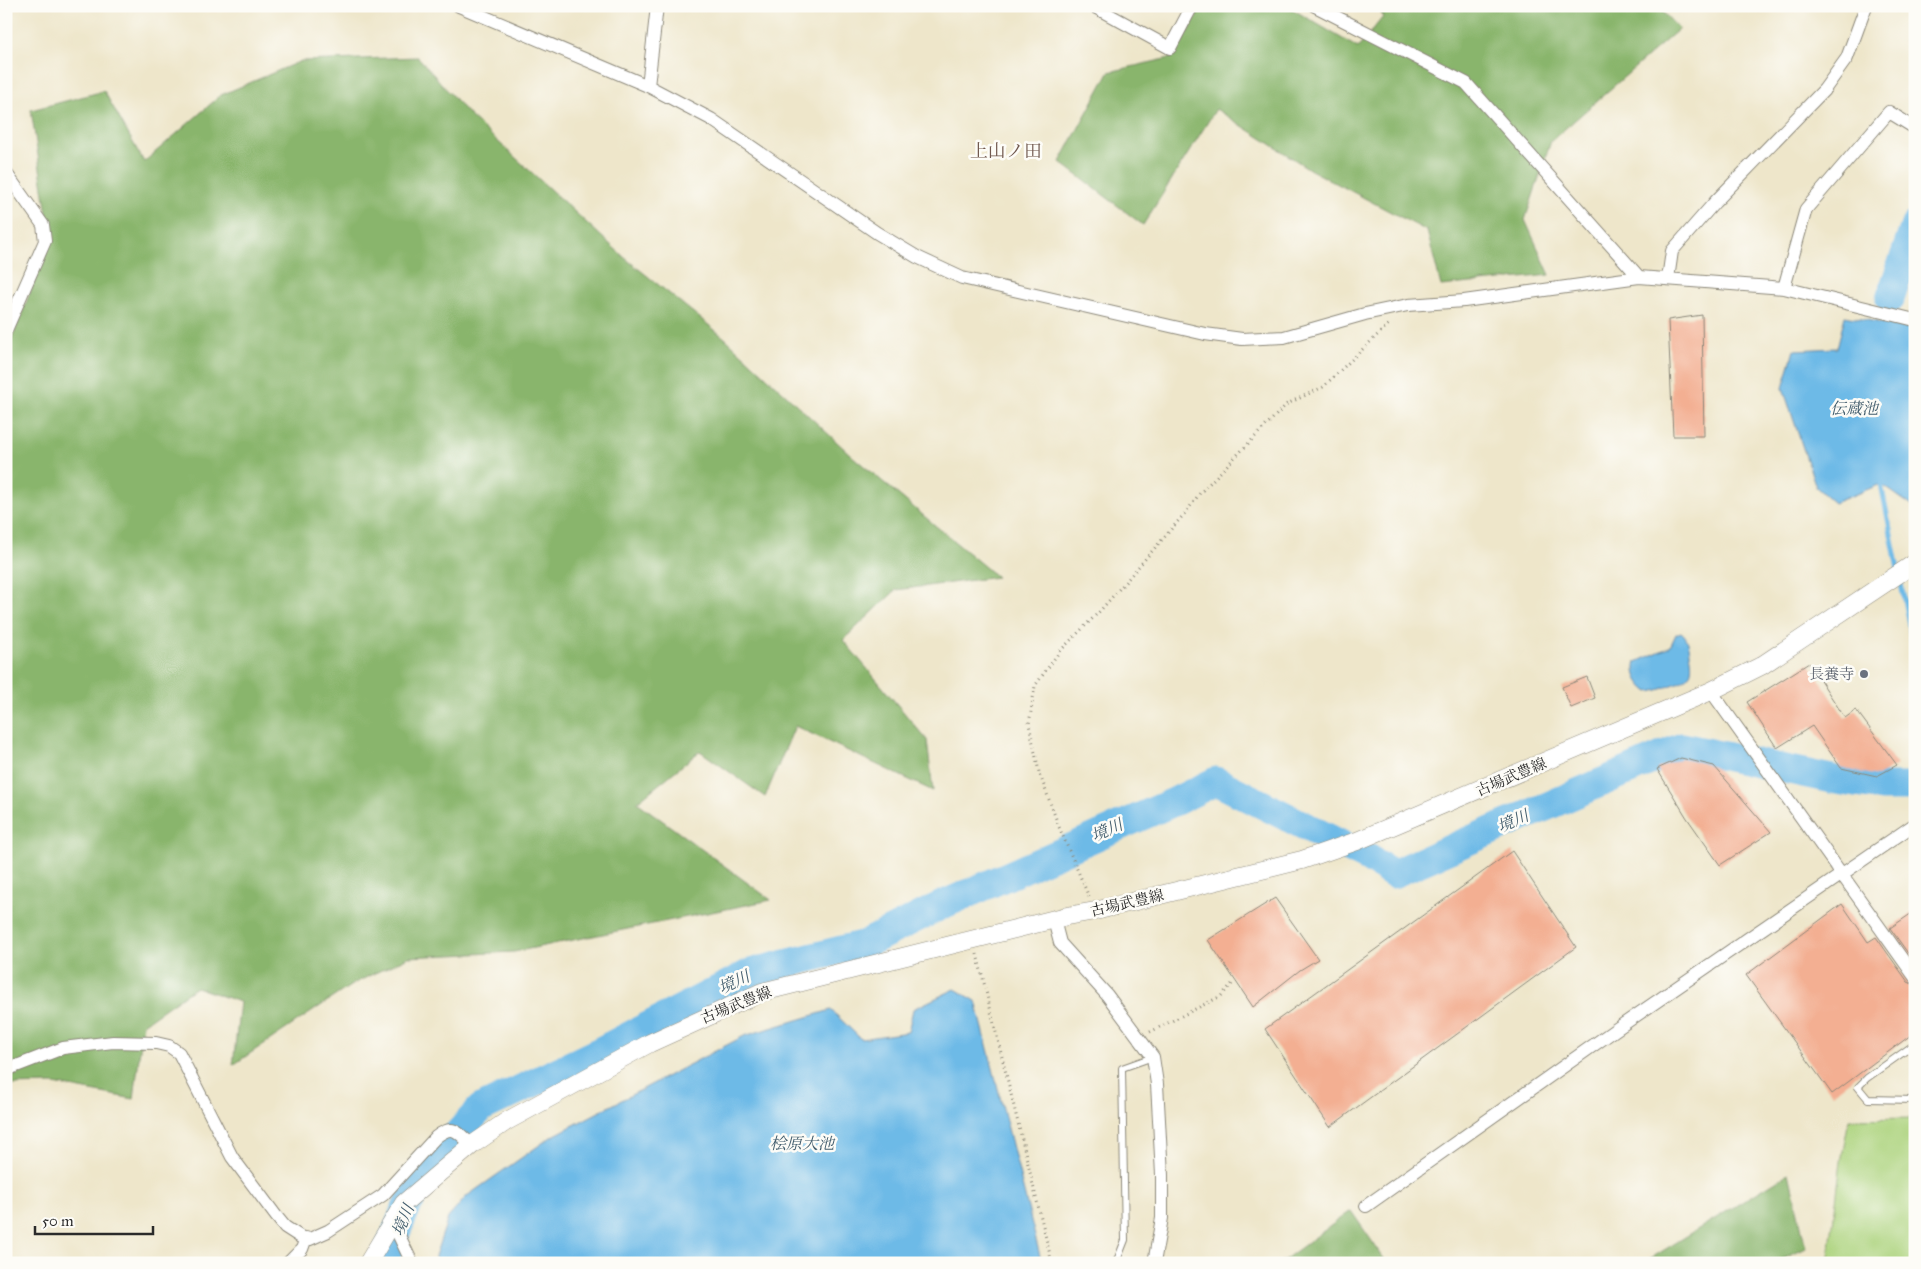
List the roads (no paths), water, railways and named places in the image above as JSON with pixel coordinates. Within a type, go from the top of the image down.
[{"type":"main road","name":"古場武豊線","points":[[368,1263],[404,1203],[472,1145],[508,1121],[650,1043],[762,992],[1302,860],[1357,841],[1711,691],[1761,666],[1915,563]]},
{"type":"street","points":[[459,6],[648,86],[711,119],[877,233],[909,253],[962,278],[1205,334],[1242,339],[1284,337],[1365,314],[1408,305],[1464,301],[1640,277],[1784,288],[1915,320]]},
{"type":"street","points":[[648,86],[657,6]]},
{"type":"street","points":[[1093,6],[1170,48],[1192,6]]},
{"type":"street","points":[[1315,6],[1466,83],[1640,277]]},
{"type":"street","points":[[1668,279],[1672,251],[1715,202],[1824,90],[1847,58],[1866,6]]},
{"type":"street","points":[[1784,288],[1806,209],[1889,112],[1915,128]]},
{"type":"street","points":[[6,173],[43,225],[45,241],[6,330]]},
{"type":"street","points":[[1711,691],[1915,977]]},
{"type":"street","points":[[1366,1206],[1615,1030],[1915,824]]},
{"type":"street","points":[[1054,920],[1060,943],[1107,995],[1152,1057],[1157,1084],[1162,1175],[1162,1218],[1154,1263]]},
{"type":"street","points":[[6,1070],[63,1048],[113,1042],[156,1043],[169,1046],[179,1053],[232,1157],[286,1227],[302,1238],[310,1239],[328,1231],[383,1196],[445,1129],[454,1130],[472,1145]]},
{"type":"street","points":[[393,1223],[412,1263]]},
{"type":"street","points":[[288,1263],[302,1249],[306,1238]]},
{"type":"lane","points":[[1915,1044],[1867,1078],[1858,1087],[1868,1099],[1915,1100]]},
{"type":"lane","points":[[1116,1263],[1125,1240],[1122,1068],[1152,1057]]},
{"type":"water","name":"伝蔵池","points":[[1845,316],[1915,329],[1915,508],[1881,484],[1834,503],[1816,487],[1783,388],[1794,350],[1837,348]]},
{"type":"water","points":[[1681,632],[1687,639],[1689,647],[1692,666],[1690,674],[1678,683],[1649,692],[1636,675],[1636,662],[1670,647],[1676,634]]},
{"type":"water","name":"桧原大池","points":[[955,989],[976,1001],[1040,1256],[1037,1263],[436,1263],[435,1256],[448,1218],[467,1196],[551,1137],[744,1036],[831,1010],[861,1039],[908,1032],[913,1009]]},
{"type":"waterway","points":[[1890,299],[1915,225]]},
{"type":"waterway","points":[[1881,484],[1915,654]]},
{"type":"waterway","name":"境川","points":[[385,1263],[385,1258],[408,1204],[444,1149],[481,1108],[600,1051],[750,973],[865,944],[940,906],[1176,801],[1216,781],[1368,858],[1393,874],[1682,747],[1836,780],[1882,787],[1915,787]]},
{"type":"place","name":"長養寺","points":[[1864,674]]},
{"type":"district","name":"上山ノ田","points":[[1006,151]]}]
